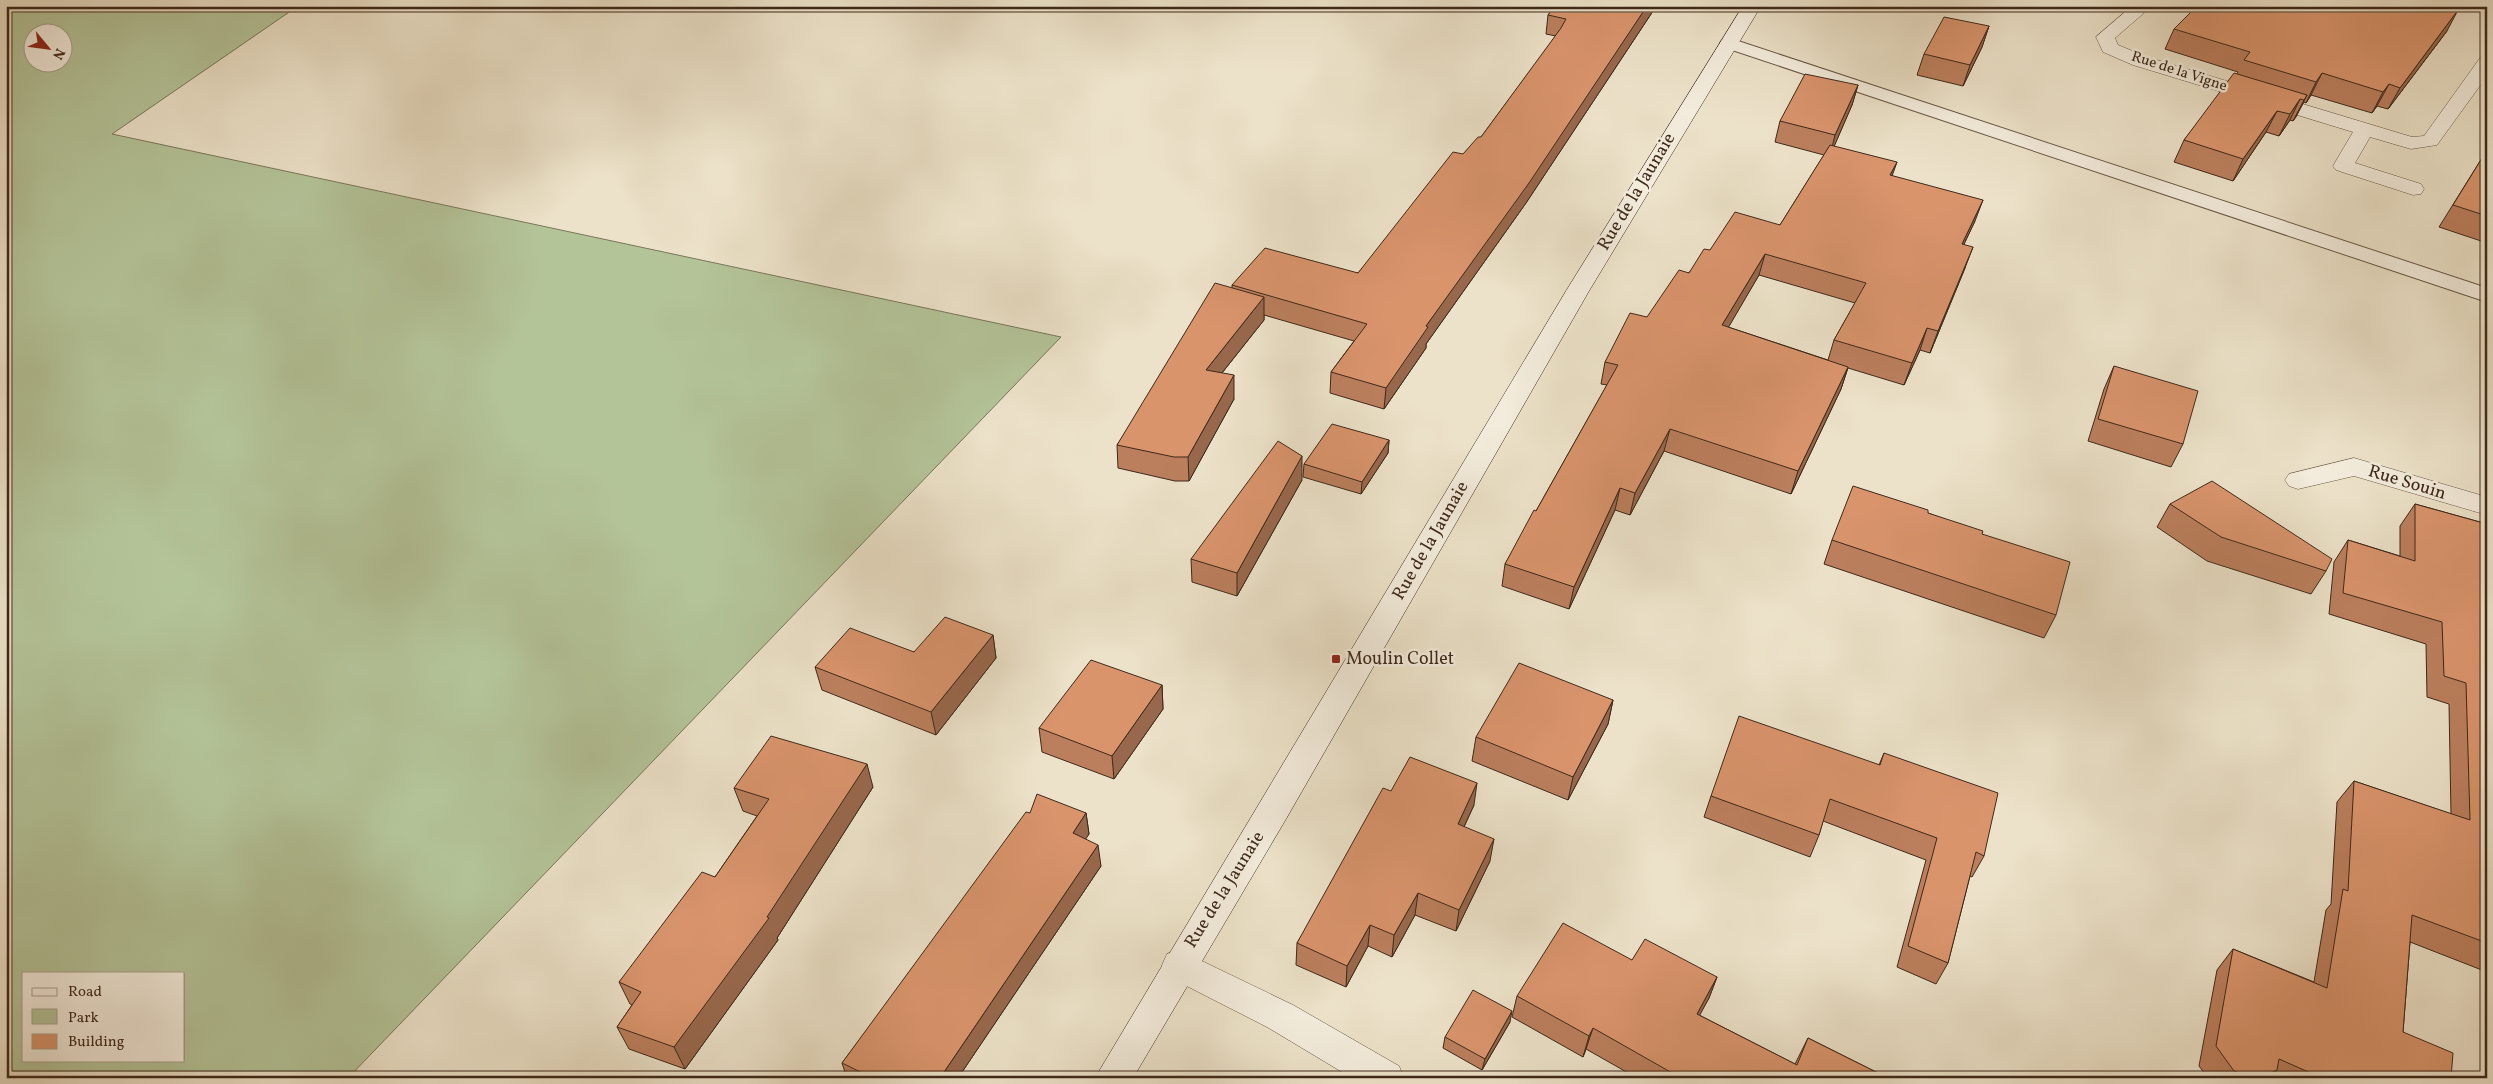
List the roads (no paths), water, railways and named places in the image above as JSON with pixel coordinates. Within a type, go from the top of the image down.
[{"type":"main road","name":"Rue de la Jaunaie","points":[[1113,1078],[1179,965],[1244,860],[1614,229],[1752,6]]},
{"type":"main road","name":"Rue de la Vigne","points":[[2143,6],[2105,37],[2110,48],[2140,61],[2411,143],[2430,141],[2487,62]]},
{"type":"main road","points":[[2364,130],[2343,166],[2413,189]]},
{"type":"main road","name":"Rue Souin","points":[[2298,480],[2354,467],[2487,506]]},
{"type":"main road","points":[[1179,965],[1280,1016],[1386,1078]]},
{"type":"lane","points":[[1729,43],[2487,295]]},
{"type":"place","name":"Moulin Collet","points":[[1336,659]]}]
